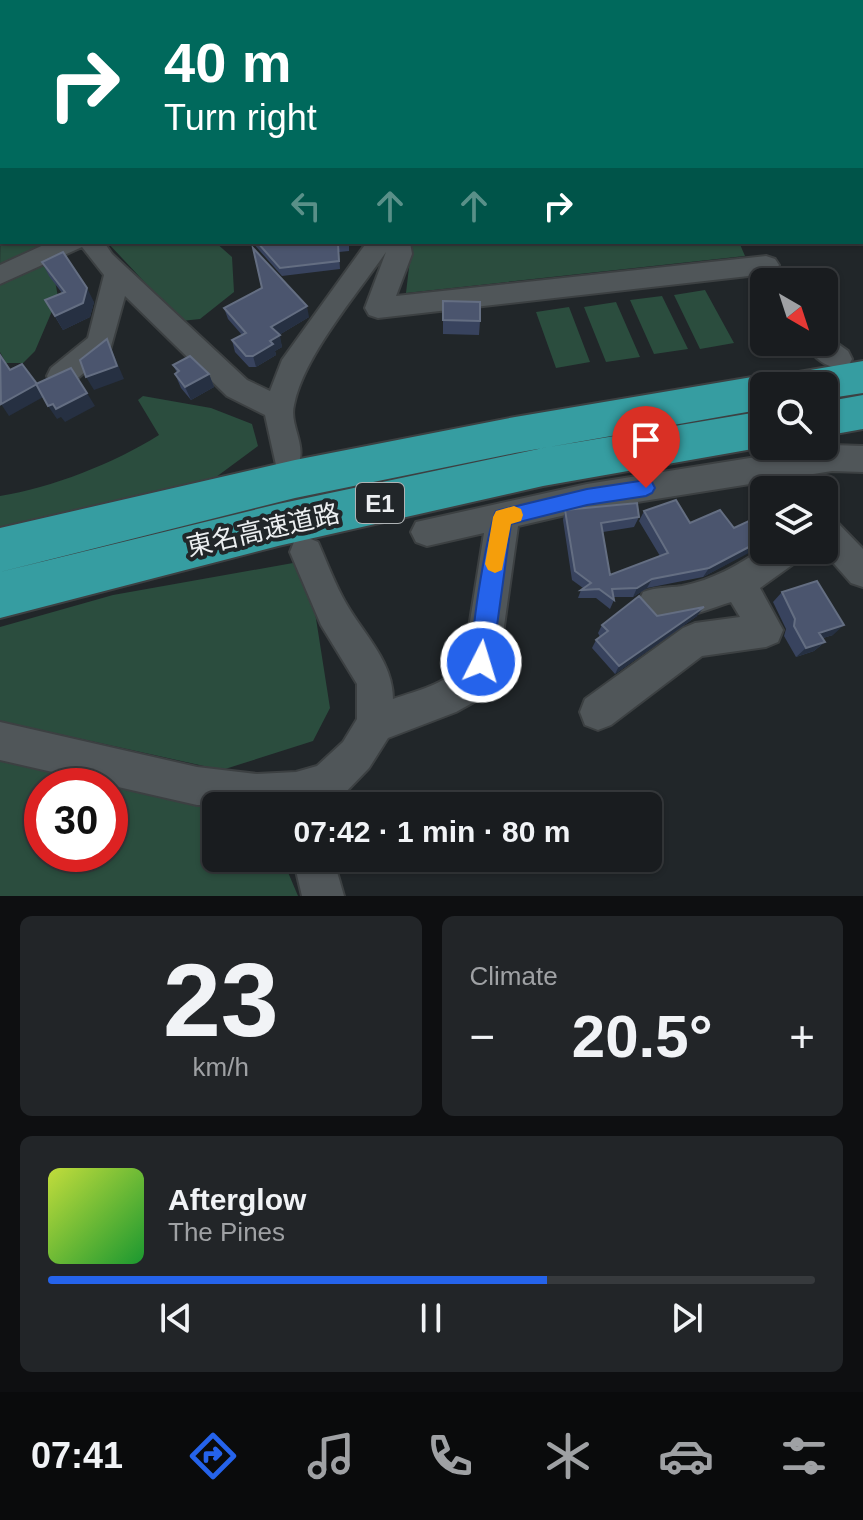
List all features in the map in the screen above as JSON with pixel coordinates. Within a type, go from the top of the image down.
[{"type":"highway","points":[[822,372],[840,359]]},
{"type":"highway","name":"東名高速道路","points":[[0,550],[295,479],[515,435],[750,394]]},
{"type":"highway","points":[[838,416],[863,412]]},
{"type":"highway","name":"東名高速道路","points":[[0,595],[278,525],[543,467],[750,431]]},
{"type":"street","points":[[0,275],[68,244]]},
{"type":"street","points":[[93,244],[117,273],[237,388],[278,408]]},
{"type":"street","points":[[287,456],[278,408],[299,357],[379,244]]},
{"type":"street","points":[[398,244],[399,254],[378,308],[765,263]]},
{"type":"street","points":[[61,376],[100,343],[117,273]]},
{"type":"street","points":[[801,476],[832,458],[863,459]]},
{"type":"street","points":[[427,532],[587,497],[750,482]]},
{"type":"street","points":[[375,724],[443,699],[470,684],[481,662],[503,517]]},
{"type":"street","points":[[838,545],[863,572]]},
{"type":"street","points":[[306,552],[333,614],[375,680],[375,724],[356,755],[328,782],[309,792]]},
{"type":"street","points":[[655,603],[681,602],[739,584],[767,564]]},
{"type":"street","points":[[598,712],[695,640],[766,630],[739,584]]},
{"type":"street","points":[[0,741],[197,786],[248,792]]},
{"type":"street","points":[[317,872],[323,896]]},
{"type":"green space","points":[[0,244],[56,244],[0,271]]},
{"type":"green space","points":[[109,244],[217,244],[232,257],[234,292],[200,319],[181,321]]},
{"type":"green space","points":[[412,244],[740,244],[745,256],[406,293]]},
{"type":"green space","points":[[32,264],[52,264],[58,297],[35,351],[23,363],[6,363],[0,352],[0,279]]},
{"type":"green space","points":[[705,290],[734,343],[700,349],[674,295]]},
{"type":"green space","points":[[662,296],[688,349],[654,354],[630,300]]},
{"type":"green space","points":[[616,302],[640,357],[606,362],[584,307]]},
{"type":"green space","points":[[569,307],[590,362],[556,368],[536,312]]},
{"type":"green space","points":[[143,396],[211,408],[252,424],[258,446],[208,483],[0,531],[0,496],[82,473],[159,435],[138,400]]},
{"type":"green space","points":[[293,563],[312,593],[330,708],[313,741],[222,770],[0,721],[0,627],[113,595]]},
{"type":"green space","points":[[0,760],[35,768],[24,768],[24,872],[128,872],[128,789],[202,806],[202,872],[288,872],[298,896],[0,896]]},
{"type":"building","points":[[259,244],[338,244],[339,261],[280,268]]},
{"type":"building","points":[[253,248],[307,306],[271,327],[280,335],[270,341],[273,344],[253,356],[246,356],[232,340],[246,333],[224,308],[262,288]]},
{"type":"building","points":[[63,252],[87,288],[83,303],[55,316],[45,300],[65,292],[42,262]]},
{"type":"building","points":[[443,301],[480,302],[480,321],[443,320]]},
{"type":"building","points":[[107,339],[117,366],[86,377],[80,360]]},
{"type":"building","points":[[0,355],[10,370],[22,364],[37,384],[1,404]]},
{"type":"building","points":[[190,356],[209,374],[185,387],[175,374],[179,371],[173,365]]},
{"type":"building","points":[[71,368],[87,393],[56,409],[53,404],[48,406],[36,384]]},
{"type":"building","points":[[676,500],[690,523],[720,510],[734,528],[750,521],[750,546],[709,568],[652,579],[637,588],[612,589],[614,600],[599,589],[581,590],[591,583],[575,571],[565,510],[637,503],[639,517],[601,523],[610,575],[668,553],[644,511]]},
{"type":"building","points":[[817,581],[844,625],[819,633],[825,642],[806,648],[782,592]]},
{"type":"building","points":[[639,596],[657,616],[704,607],[619,666],[596,640],[608,631],[602,625]]},
{"type":"slow traffic","points":[[495,564],[503,517],[514,515]]},
{"type":"route","points":[[481,662],[503,517],[587,497],[646,488]]}]
